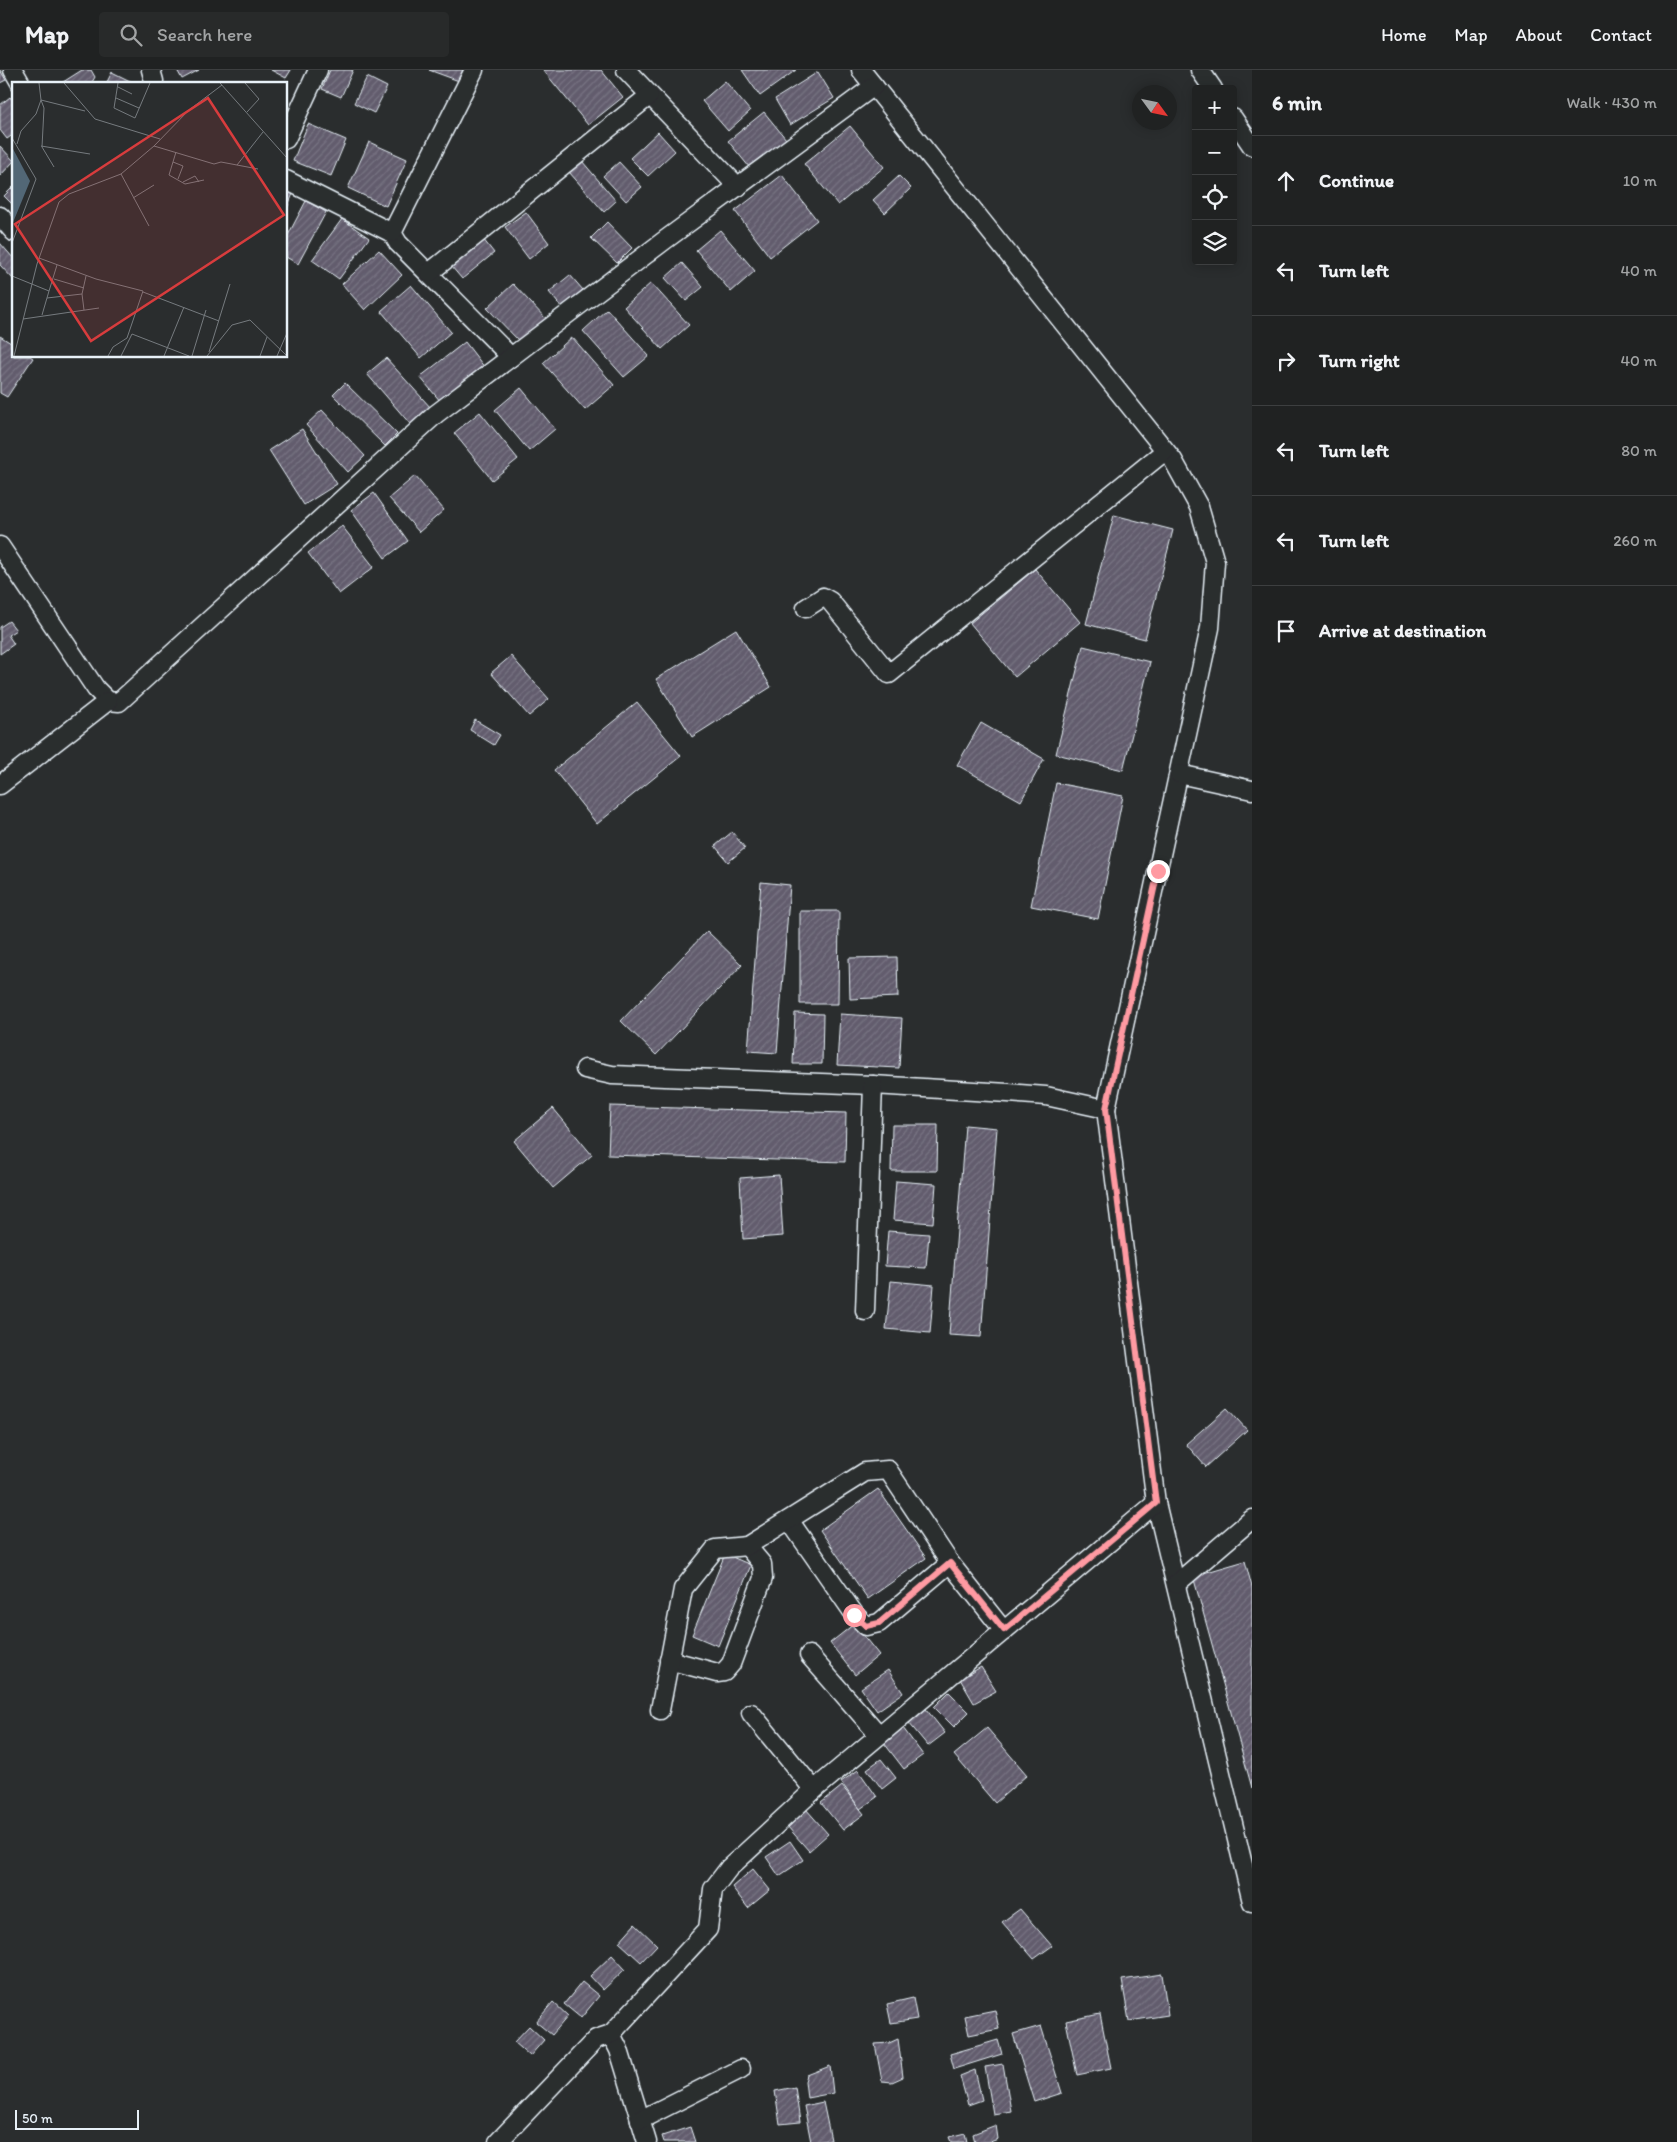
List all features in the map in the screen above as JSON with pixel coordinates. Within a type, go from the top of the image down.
[{"type":"street","points":[[13,70],[20,82]]},
{"type":"street","points":[[288,135],[318,70]]},
{"type":"street","points":[[392,233],[474,70]]},
{"type":"street","points":[[626,70],[738,187]]},
{"type":"street","points":[[861,70],[1173,460],[1199,508],[1215,562],[1210,628],[1180,774],[1106,1109],[1156,1503],[1252,1902]]},
{"type":"street","points":[[1200,70],[1210,85]]},
{"type":"street","points":[[0,546],[96,689],[108,701],[119,702],[436,414],[665,240],[874,86]]},
{"type":"street","points":[[429,273],[649,96]]},
{"type":"street","points":[[1237,124],[1252,146]]},
{"type":"street","points":[[288,181],[392,233],[398,243],[511,357]]},
{"type":"street","points":[[0,216],[12,230]]},
{"type":"street","points":[[806,608],[822,597],[830,601],[889,674],[1165,450]]},
{"type":"street","points":[[0,785],[108,701]]},
{"type":"street","points":[[1180,774],[1252,790]]},
{"type":"street","points":[[585,1069],[612,1075],[873,1085],[1046,1096],[1106,1109]]},
{"type":"street","points":[[865,1311],[873,1085]]},
{"type":"street","points":[[660,1710],[683,1589],[715,1549],[746,1546],[865,1472],[888,1470],[950,1563],[1004,1630]]},
{"type":"street","points":[[498,2142],[596,2039],[611,2034],[708,1928],[713,1889],[729,1868],[814,1790],[1156,1503]]},
{"type":"street","points":[[1176,1584],[1252,1518]]},
{"type":"street","points":[[789,1520],[854,1615],[866,1626],[879,1623],[950,1563]]},
{"type":"street","points":[[669,1660],[717,1673],[724,1672],[731,1664],[762,1578],[762,1564],[746,1546]]},
{"type":"street","points":[[809,1656],[879,1735]]},
{"type":"street","points":[[751,1713],[814,1790]]},
{"type":"street","points":[[611,2034],[619,2050],[647,2142]]},
{"type":"street","points":[[640,2120],[741,2068]]},
{"type":"building","points":[[0,70],[6,80],[0,83]]},
{"type":"building","points":[[82,70],[91,70],[95,77],[92,82],[63,82]]},
{"type":"building","points":[[177,70],[199,70],[182,79]]},
{"type":"building","points":[[271,70],[291,70],[286,78]]},
{"type":"building","points":[[330,70],[353,70],[341,97],[322,89]]},
{"type":"building","points":[[429,70],[463,70],[459,81]]},
{"type":"building","points":[[543,70],[601,70],[623,97],[588,125]]},
{"type":"building","points":[[742,70],[796,70],[760,96]]},
{"type":"building","points":[[112,72],[132,82],[107,82]]},
{"type":"building","points":[[818,72],[834,98],[790,125],[775,99]]},
{"type":"building","points":[[367,77],[387,87],[374,113],[354,103]]},
{"type":"building","points":[[725,81],[750,111],[728,131],[702,101]]},
{"type":"building","points":[[10,97],[12,100],[12,135],[7,139],[0,130],[0,105]]},
{"type":"building","points":[[764,112],[786,139],[750,168],[728,141]]},
{"type":"building","points":[[308,124],[346,140],[331,176],[293,161]]},
{"type":"building","points":[[850,126],[884,167],[838,205],[804,164]]},
{"type":"building","points":[[658,132],[675,151],[648,176],[630,158]]},
{"type":"building","points":[[369,142],[407,159],[386,206],[348,188]]},
{"type":"building","points":[[0,146],[12,159],[12,163],[0,176]]},
{"type":"building","points":[[582,161],[616,201],[604,212],[569,172]]},
{"type":"building","points":[[619,162],[642,187],[626,201],[603,176]]},
{"type":"building","points":[[782,175],[817,220],[770,257],[735,211]]},
{"type":"building","points":[[899,176],[911,188],[885,213],[873,200]]},
{"type":"building","points":[[12,188],[12,204],[4,196]]},
{"type":"building","points":[[288,189],[294,191],[288,206]]},
{"type":"building","points":[[306,201],[326,212],[298,264],[288,258],[288,235]]},
{"type":"building","points":[[526,212],[549,243],[529,259],[505,227]]},
{"type":"building","points":[[342,219],[369,238],[339,279],[312,260]]},
{"type":"building","points":[[607,222],[632,248],[617,263],[591,238]]},
{"type":"building","points":[[720,230],[755,271],[731,292],[696,250]]},
{"type":"building","points":[[483,239],[494,253],[462,279],[451,266]]},
{"type":"building","points":[[0,243],[12,257],[12,278],[0,265]]},
{"type":"building","points":[[379,250],[402,275],[365,310],[342,284]]},
{"type":"building","points":[[682,263],[703,287],[686,301],[665,278]]},
{"type":"building","points":[[570,275],[583,290],[562,308],[549,292]]},
{"type":"building","points":[[651,283],[689,325],[662,349],[624,307]]},
{"type":"building","points":[[513,284],[547,320],[521,343],[487,308]]},
{"type":"building","points":[[411,285],[451,332],[421,358],[381,311]]},
{"type":"building","points":[[607,309],[649,356],[624,377],[583,331]]},
{"type":"building","points":[[0,336],[12,344],[12,358],[33,358],[7,397],[0,393]]},
{"type":"building","points":[[572,337],[614,385],[585,410],[543,363]]},
{"type":"building","points":[[465,342],[485,368],[441,402],[420,377]]},
{"type":"building","points":[[386,358],[431,408],[411,425],[367,374]]},
{"type":"building","points":[[345,383],[397,434],[385,446],[333,395]]},
{"type":"building","points":[[521,388],[555,429],[529,451],[495,410]]},
{"type":"building","points":[[322,410],[365,456],[348,472],[306,425]]},
{"type":"building","points":[[480,412],[518,459],[492,480],[454,433]]},
{"type":"building","points":[[302,429],[337,484],[304,505],[269,450]]},
{"type":"building","points":[[415,476],[444,510],[419,532],[389,498]]},
{"type":"building","points":[[374,493],[408,541],[385,558],[351,510]]},
{"type":"building","points":[[1114,515],[1173,530],[1145,639],[1086,624]]},
{"type":"building","points":[[342,526],[374,567],[339,594],[308,553]]},
{"type":"building","points":[[1035,569],[1080,622],[1015,677],[970,623]]},
{"type":"building","points":[[9,621],[16,630],[8,635],[14,644],[0,654],[0,627]]},
{"type":"building","points":[[736,629],[771,687],[692,737],[656,679]]},
{"type":"building","points":[[1083,646],[1150,662],[1123,770],[1056,754]]},
{"type":"building","points":[[511,656],[549,699],[529,716],[491,673]]},
{"type":"building","points":[[637,702],[681,756],[597,824],[554,770]]},
{"type":"building","points":[[475,720],[500,735],[494,745],[470,730]]},
{"type":"building","points":[[981,723],[1044,759],[1021,801],[957,765]]},
{"type":"building","points":[[1056,783],[1123,796],[1098,919],[1031,906]]},
{"type":"building","points":[[732,832],[745,848],[728,862],[715,846]]},
{"type":"building","points":[[761,882],[790,885],[777,1053],[748,1051]]},
{"type":"building","points":[[800,911],[839,911],[838,1004],[800,1004]]},
{"type":"building","points":[[707,931],[742,965],[656,1055],[621,1021]]},
{"type":"building","points":[[897,957],[898,997],[850,999],[849,958]]},
{"type":"building","points":[[795,1013],[823,1014],[822,1064],[793,1064]]},
{"type":"building","points":[[840,1014],[902,1018],[899,1068],[837,1065]]},
{"type":"building","points":[[610,1106],[846,1113],[845,1162],[608,1155]]},
{"type":"building","points":[[553,1108],[592,1155],[553,1188],[514,1141]]},
{"type":"building","points":[[892,1125],[938,1125],[937,1171],[891,1171]]},
{"type":"building","points":[[965,1125],[997,1128],[981,1337],[949,1335]]},
{"type":"building","points":[[779,1175],[783,1236],[743,1239],[740,1178]]},
{"type":"building","points":[[896,1181],[936,1184],[933,1223],[893,1220]]},
{"type":"building","points":[[888,1231],[929,1234],[926,1268],[885,1266]]},
{"type":"building","points":[[891,1281],[934,1285],[930,1333],[886,1329]]},
{"type":"building","points":[[1227,1408],[1247,1430],[1206,1467],[1186,1444]]},
{"type":"building","points":[[878,1489],[926,1558],[868,1599],[820,1530]]},
{"type":"building","points":[[725,1554],[751,1565],[718,1646],[692,1635]]},
{"type":"building","points":[[1245,1561],[1252,1587],[1252,1788],[1193,1576]]},
{"type":"building","points":[[854,1624],[879,1655],[855,1675],[830,1643]]},
{"type":"building","points":[[981,1667],[996,1691],[974,1703],[960,1679]]},
{"type":"building","points":[[888,1670],[903,1693],[877,1711],[861,1688]]},
{"type":"building","points":[[949,1692],[969,1712],[954,1727],[934,1707]]},
{"type":"building","points":[[926,1709],[945,1733],[928,1746],[909,1723]]},
{"type":"building","points":[[903,1728],[923,1755],[904,1769],[884,1743]]},
{"type":"building","points":[[987,1728],[1027,1775],[995,1803],[954,1755]]},
{"type":"building","points":[[881,1759],[896,1778],[882,1789],[867,1769]]},
{"type":"building","points":[[858,1770],[877,1797],[860,1809],[841,1782]]},
{"type":"building","points":[[842,1786],[864,1814],[843,1830],[821,1803]]},
{"type":"building","points":[[806,1809],[828,1834],[809,1851],[787,1826]]},
{"type":"building","points":[[790,1841],[803,1860],[779,1876],[766,1857]]},
{"type":"building","points":[[753,1869],[770,1890],[748,1908],[732,1887]]},
{"type":"building","points":[[1020,1909],[1052,1946],[1034,1959],[1002,1922]]},
{"type":"building","points":[[635,1924],[657,1945],[641,1962],[619,1942]]},
{"type":"building","points":[[612,1955],[625,1969],[603,1990],[590,1976]]},
{"type":"building","points":[[1162,1974],[1168,2015],[1129,2021],[1122,1980]]},
{"type":"building","points":[[582,1982],[599,1996],[581,2018],[564,2004]]},
{"type":"building","points":[[913,1998],[917,2019],[891,2023],[887,2004]]},
{"type":"building","points":[[553,2002],[568,2016],[552,2035],[536,2022]]},
{"type":"building","points":[[995,2010],[999,2029],[969,2035],[965,2016]]},
{"type":"building","points":[[1100,2014],[1111,2068],[1077,2075],[1066,2021]]},
{"type":"building","points":[[529,2026],[544,2040],[530,2056],[514,2042]]},
{"type":"building","points":[[1041,2026],[1062,2093],[1034,2102],[1013,2034]]},
{"type":"building","points":[[898,2039],[903,2077],[892,2082],[882,2081],[875,2044],[889,2043]]},
{"type":"building","points":[[998,2040],[1002,2054],[954,2069],[950,2054]]},
{"type":"building","points":[[1003,2064],[1011,2111],[993,2114],[985,2067]]},
{"type":"building","points":[[830,2066],[833,2093],[807,2098],[805,2081],[807,2075]]},
{"type":"building","points":[[975,2070],[982,2100],[968,2105],[960,2076]]},
{"type":"building","points":[[795,2087],[800,2122],[780,2124],[775,2091]]},
{"type":"building","points":[[823,2102],[831,2140],[811,2142],[804,2106]]},
{"type":"building","points":[[996,2125],[998,2139],[990,2142],[975,2142],[973,2134]]},
{"type":"building","points":[[690,2127],[695,2142],[664,2142],[662,2136]]},
{"type":"building","points":[[965,2133],[967,2142],[951,2142],[949,2137]]},
{"type":"route","points":[[854,1615],[866,1626],[879,1623],[950,1563],[1004,1630],[1156,1503],[1106,1109],[1158,871]]}]
